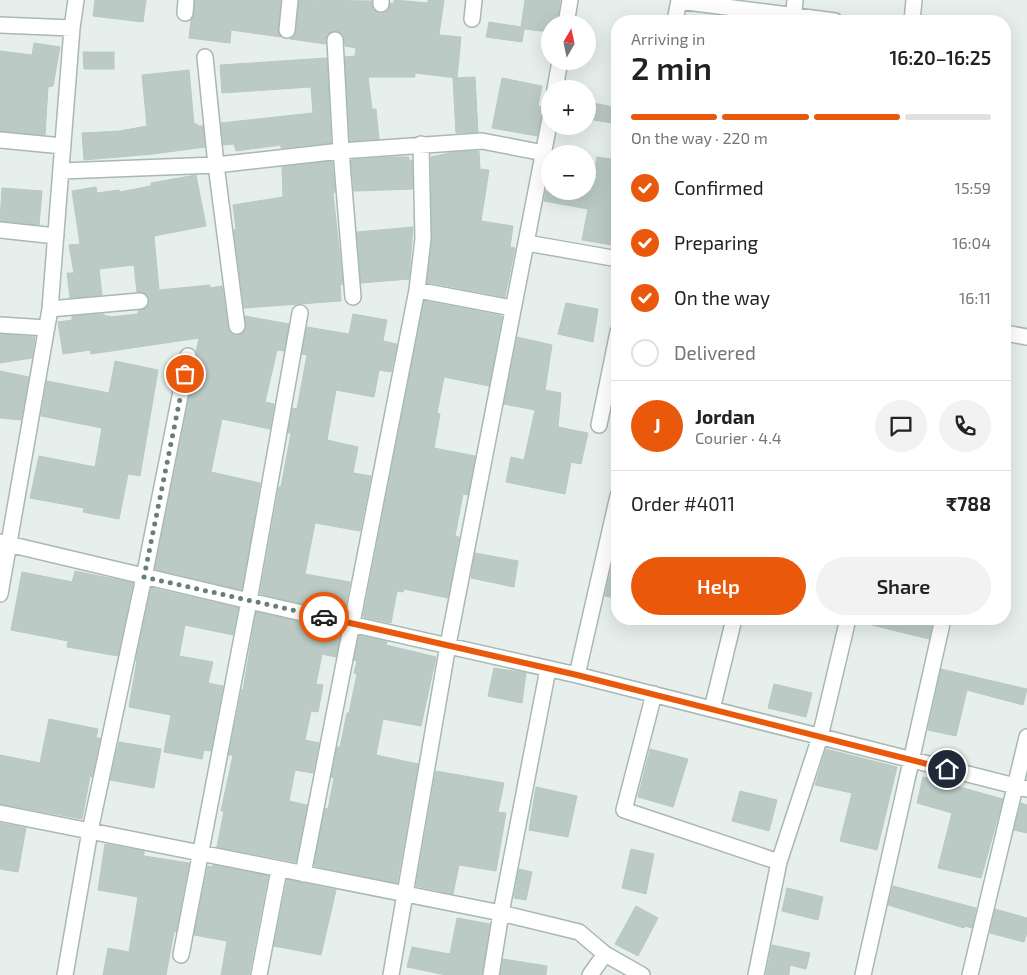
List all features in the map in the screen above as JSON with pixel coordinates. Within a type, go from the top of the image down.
[{"type":"street","points":[[0,594],[5,543],[50,309],[72,28],[76,0]]},
{"type":"street","points":[[287,30],[290,0]]},
{"type":"street","points":[[472,19],[474,0]]},
{"type":"street","points":[[568,15],[570,0]]},
{"type":"street","points":[[676,15],[679,0],[807,15]]},
{"type":"street","points":[[913,15],[914,0]]},
{"type":"street","points":[[0,25],[72,28]]},
{"type":"street","points":[[334,40],[341,151],[354,297]]},
{"type":"street","points":[[205,57],[216,165],[237,326]]},
{"type":"street","points":[[0,140],[63,146]]},
{"type":"street","points":[[61,171],[216,165],[341,151],[482,141],[541,152]]},
{"type":"street","points":[[303,874],[417,290],[423,239],[421,144]]},
{"type":"street","points":[[391,975],[448,645],[512,308],[541,169]]},
{"type":"street","points":[[0,230],[56,236]]},
{"type":"street","points":[[527,243],[611,258]]},
{"type":"street","points":[[417,290],[512,308]]},
{"type":"street","points":[[50,309],[140,301]]},
{"type":"street","points":[[180,955],[249,601],[300,313]]},
{"type":"street","points":[[0,325],[47,328]]},
{"type":"street","points":[[1011,334],[1027,337]]},
{"type":"street","points":[[65,975],[90,831],[144,577],[188,356]]},
{"type":"street","points":[[599,425],[611,366]]},
{"type":"street","points":[[577,675],[611,527]]},
{"type":"street","points":[[5,543],[144,577],[577,675],[1021,787]]},
{"type":"street","points":[[712,709],[733,625]]},
{"type":"street","points":[[756,975],[779,862],[820,737],[847,625]]},
{"type":"street","points":[[863,975],[942,625]]},
{"type":"street","points":[[491,975],[501,913],[548,669]]},
{"type":"street","points":[[654,694],[624,810],[779,862]]},
{"type":"street","points":[[970,975],[1021,787],[1027,737]]},
{"type":"street","points":[[0,813],[501,913],[579,932],[604,954],[642,975]]},
{"type":"street","points":[[260,975],[279,870]]},
{"type":"street","points":[[590,975],[604,954]]},
{"type":"building","points":[[95,0],[146,0],[143,22],[93,16]]},
{"type":"building","points":[[195,0],[281,0],[278,29],[281,37],[231,30],[230,43],[189,38]]},
{"type":"building","points":[[299,0],[372,1],[373,9],[381,13],[386,12],[390,3],[394,4],[394,0],[428,3],[428,0],[444,0],[439,35],[461,37],[457,78],[415,73],[415,77],[368,77],[372,109],[376,109],[379,139],[350,141],[345,57],[355,56],[356,48],[345,46],[343,35],[335,31],[327,35],[326,44],[290,39],[296,31]]},
{"type":"building","points":[[525,0],[560,0],[558,15],[541,15],[541,31],[524,29],[522,42],[486,37],[489,22],[521,27]]},
{"type":"building","points":[[34,43],[60,47],[53,86],[48,87],[45,135],[0,131],[0,51],[32,55]]},
{"type":"building","points":[[83,52],[114,52],[114,69],[84,69]]},
{"type":"building","points":[[327,58],[331,143],[281,148],[281,145],[236,151],[234,144],[223,145],[221,123],[313,113],[311,87],[222,93],[220,65]]},
{"type":"building","points":[[189,70],[194,124],[203,126],[205,147],[84,160],[82,133],[120,131],[147,126],[142,75]]},
{"type":"building","points":[[475,77],[478,132],[456,133],[453,78]]},
{"type":"building","points":[[502,78],[541,86],[538,106],[541,106],[541,121],[537,136],[492,128]]},
{"type":"building","points":[[596,104],[611,107],[611,123],[596,120]]},
{"type":"building","points":[[479,151],[480,169],[489,170],[481,221],[513,226],[510,247],[515,248],[505,297],[427,282],[432,239],[431,157],[454,152]]},
{"type":"building","points":[[409,157],[409,161],[412,160],[413,189],[354,191],[351,160]]},
{"type":"building","points":[[597,157],[611,159],[611,245],[582,240],[588,209],[544,201],[596,200]]},
{"type":"building","points":[[332,161],[335,192],[333,193],[343,284],[340,285],[341,301],[244,308],[234,230],[236,229],[233,205],[283,197],[282,167]]},
{"type":"building","points":[[196,175],[206,226],[154,236],[159,290],[210,285],[210,288],[222,286],[228,327],[234,335],[239,335],[245,330],[245,316],[289,324],[284,351],[277,350],[265,402],[274,404],[270,429],[222,419],[211,472],[260,483],[242,590],[155,569],[197,358],[196,352],[199,338],[91,354],[90,350],[63,354],[58,322],[72,320],[72,316],[104,314],[110,317],[138,314],[138,311],[146,308],[149,301],[148,296],[144,293],[137,292],[134,265],[99,269],[102,295],[70,298],[67,273],[74,273],[69,245],[80,244],[72,191],[96,187],[97,193],[119,190],[120,192],[151,186],[151,183]]},
{"type":"building","points":[[2,188],[42,191],[39,225],[0,221]]},
{"type":"building","points":[[413,227],[409,279],[361,283],[357,232]]},
{"type":"building","points":[[424,301],[502,316],[489,386],[444,377],[437,413],[440,414],[434,448],[475,456],[468,495],[463,494],[455,536],[459,537],[448,598],[404,589],[403,592],[397,591],[391,623],[363,617]]},
{"type":"building","points":[[566,303],[598,309],[593,342],[558,334]]},
{"type":"building","points":[[353,314],[387,320],[383,341],[397,344],[391,372],[379,370],[374,397],[336,390],[327,440],[358,447],[353,473],[371,476],[360,531],[315,523],[305,574],[350,582],[344,613],[260,594],[279,487],[281,487],[291,433],[288,433],[293,408],[297,409],[307,355],[302,354],[307,327],[349,334]]},
{"type":"building","points":[[0,334],[35,337],[32,358],[0,363]]},
{"type":"building","points":[[517,337],[552,345],[545,390],[561,393],[558,427],[588,433],[581,464],[571,462],[565,494],[506,482],[511,457],[524,460],[535,410],[504,404]]},
{"type":"building","points":[[115,361],[158,370],[140,476],[128,474],[119,519],[83,512],[84,508],[30,498],[39,456],[95,467],[102,428],[41,416],[47,381],[109,393]]},
{"type":"building","points":[[0,371],[29,377],[21,420],[0,418]]},
{"type":"building","points":[[475,553],[518,561],[514,587],[471,578]]},
{"type":"building","points":[[611,570],[611,597],[605,596]]},
{"type":"building","points":[[75,571],[133,583],[118,656],[67,647],[68,641],[11,630],[22,572],[72,582]]},
{"type":"building","points":[[151,588],[238,608],[233,635],[185,625],[179,656],[213,662],[208,683],[223,686],[211,751],[204,750],[202,759],[164,752],[171,715],[129,707],[136,660]]},
{"type":"building","points":[[256,612],[341,631],[336,657],[322,654],[316,684],[323,685],[318,712],[311,711],[305,740],[319,743],[313,773],[295,770],[289,801],[307,805],[296,862],[217,847],[224,811],[221,811],[233,755],[229,755],[243,690]]},
{"type":"building","points":[[872,625],[932,625],[929,639]]},
{"type":"building","points":[[359,635],[387,642],[386,645],[436,657],[421,726],[383,719],[376,755],[418,764],[397,883],[314,866],[325,808],[328,809],[334,778],[331,777],[337,747],[340,747],[357,674],[354,673],[357,661],[354,660]]},
{"type":"building","points":[[494,668],[526,673],[522,703],[488,696]]},
{"type":"building","points":[[941,669],[1027,689],[1023,705],[967,690],[956,736],[928,730]]},
{"type":"building","points":[[774,684],[812,693],[806,717],[768,708]]},
{"type":"building","points":[[49,719],[98,729],[96,738],[100,738],[92,777],[90,776],[82,819],[0,804],[0,755],[40,763]]},
{"type":"building","points":[[119,742],[161,749],[154,788],[110,780]]},
{"type":"building","points":[[650,749],[688,759],[673,807],[638,797]]},
{"type":"building","points":[[826,749],[897,767],[877,850],[840,841],[852,793],[815,785]]},
{"type":"building","points":[[436,771],[504,783],[498,812],[506,813],[496,871],[459,865],[453,894],[416,886]]},
{"type":"building","points":[[923,777],[1003,799],[981,878],[938,868],[952,813],[917,803]]},
{"type":"building","points":[[536,787],[577,796],[568,837],[529,830]]},
{"type":"building","points":[[740,791],[777,800],[769,831],[732,821]]},
{"type":"building","points":[[1021,803],[1027,805],[1027,833],[1014,830]]},
{"type":"building","points":[[0,823],[26,828],[18,872],[0,869]]},
{"type":"building","points":[[105,844],[144,851],[144,856],[189,863],[166,975],[103,975],[108,948],[129,952],[138,897],[98,890]]},
{"type":"building","points":[[631,849],[654,854],[646,894],[622,888]]},
{"type":"building","points":[[213,865],[268,876],[249,975],[221,975],[227,941],[194,935],[208,866],[212,867]]},
{"type":"building","points":[[519,869],[532,872],[526,900],[514,898]]},
{"type":"building","points":[[287,880],[336,890],[321,955],[274,946]]},
{"type":"building","points":[[893,886],[976,908],[972,928],[965,926],[964,928],[888,905]]},
{"type":"building","points":[[787,888],[823,897],[818,920],[782,911]]},
{"type":"building","points":[[636,906],[658,918],[638,956],[615,944]]},
{"type":"building","points":[[995,909],[1027,918],[1027,933],[1024,942],[990,933]]},
{"type":"building","points":[[457,918],[490,924],[482,975],[446,975],[407,967],[412,947],[450,954]]},
{"type":"building","points":[[772,945],[810,953],[806,969],[790,965],[789,975],[766,975]]},
{"type":"building","points":[[503,959],[547,966],[546,975],[500,975]]},
{"type":"way so far","points":[[185,374],[144,577],[324,617]]},
{"type":"route","points":[[324,617],[577,675],[947,769]]}]
